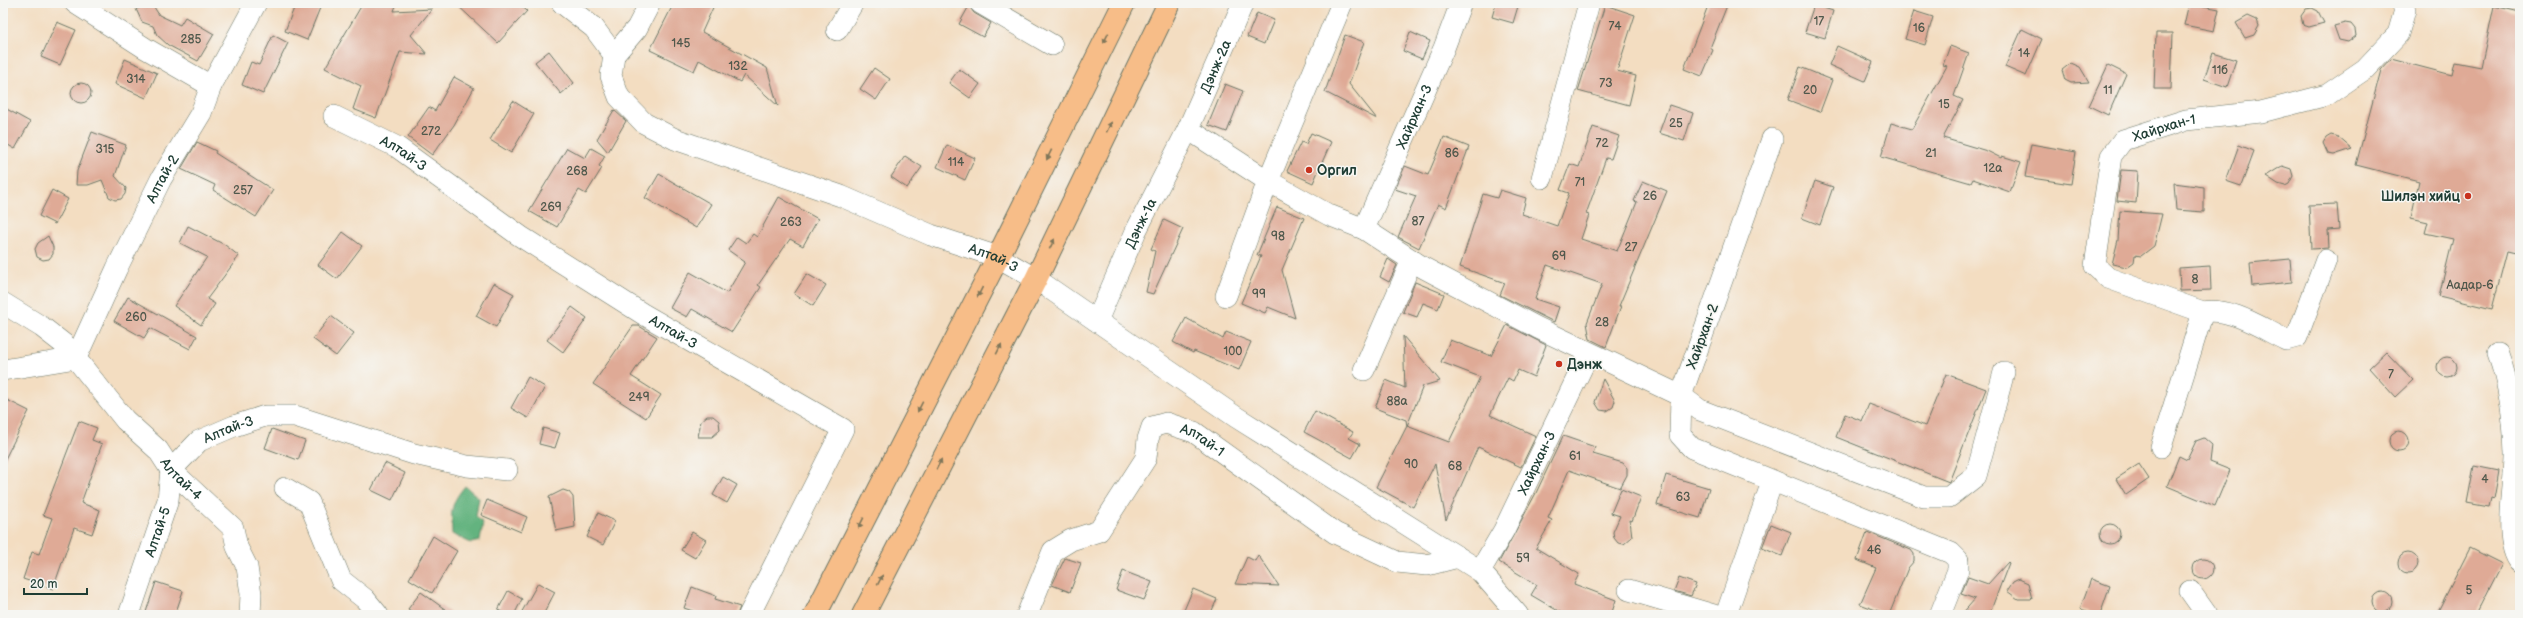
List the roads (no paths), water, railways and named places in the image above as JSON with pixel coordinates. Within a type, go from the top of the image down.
[{"type":"main road","points":[[815,615],[998,257],[1124,3]]},
{"type":"main road","points":[[863,615],[1036,279],[1170,3]]},
{"type":"street","points":[[76,3],[145,48],[211,86]]},
{"type":"street","name":"Алтай-2","points":[[76,358],[117,268],[161,179],[201,113],[211,86],[256,3]]},
{"type":"street","points":[[562,3],[594,28],[614,55],[637,28],[650,3]]},
{"type":"street","points":[[837,30],[853,3]]},
{"type":"street","points":[[980,3],[1052,45]]},
{"type":"street","name":"Дэнж-2а","points":[[1188,129],[1243,3]]},
{"type":"street","points":[[1226,296],[1268,181],[1342,3]]},
{"type":"street","name":"Хайрхан-3","points":[[1364,229],[1444,48],[1461,3]]},
{"type":"street","points":[[1542,178],[1589,3]]},
{"type":"street","name":"Хайрхан-1","points":[[2326,260],[2297,336],[2286,340],[2229,313],[2215,310],[2203,312],[2108,278],[2095,266],[2110,156],[2123,140],[2186,120],[2261,112],[2327,95],[2365,69],[2398,34],[2405,10],[2402,3]]},
{"type":"street","name":"Алтай-3","points":[[614,55],[611,76],[619,97],[644,123],[675,140],[841,196],[931,235],[998,257],[1036,279],[1236,417],[1480,571],[1518,615]]},
{"type":"street","name":"Алтай-3","points":[[334,116],[397,147],[520,236],[643,314],[843,429],[749,615]]},
{"type":"street","points":[[1188,129],[1268,181],[1329,215],[1364,229],[1412,260],[1589,353],[1681,396],[1700,410],[1924,498],[1949,497],[1976,476],[2004,372]]},
{"type":"street","name":"Дэнж-1а","points":[[1098,321],[1136,231],[1188,129]]},
{"type":"street","name":"Хайрхан-2","points":[[1772,139],[1681,396],[1680,435],[1692,448],[1772,482],[1951,553],[1958,560],[1958,570],[1940,615]]},
{"type":"street","points":[[1364,370],[1412,260]]},
{"type":"street","points":[[3,303],[42,327],[65,345],[76,358]]},
{"type":"street","points":[[2161,447],[2203,312]]},
{"type":"street","name":"Хайрхан-3","points":[[1480,571],[1504,530],[1589,353]]},
{"type":"street","points":[[2498,354],[2506,376],[2515,454],[2511,521],[2513,547],[2520,562]]},
{"type":"street","points":[[3,370],[76,358]]},
{"type":"street","name":"Алтай-4","points":[[76,358],[125,420],[158,450],[171,470],[233,528],[237,547],[247,567],[251,594],[250,615]]},
{"type":"street","name":"Алтай-3","points":[[171,470],[199,441],[234,426],[265,416],[294,416],[414,454],[466,466],[507,470]]},
{"type":"street","name":"Алтай-1","points":[[1027,615],[1053,551],[1071,540],[1099,531],[1146,458],[1148,439],[1152,427],[1166,423],[1194,432],[1336,533],[1397,562],[1427,565],[1458,557]]},
{"type":"street","name":"Алтай-5","points":[[129,615],[168,500],[171,470]]},
{"type":"street","points":[[1726,615],[1772,482]]},
{"type":"street","points":[[285,488],[309,502],[341,580],[366,599],[378,615]]},
{"type":"street","points":[[1628,590],[1714,615]]},
{"type":"street","points":[[2190,591],[2207,615]]},
{"type":"place","name":"Оргил","points":[[1309,170]]},
{"type":"place","name":"Шилэн хийц","points":[[2468,196]]},
{"type":"place","name":"Дэнж","points":[[1559,364]]}]
